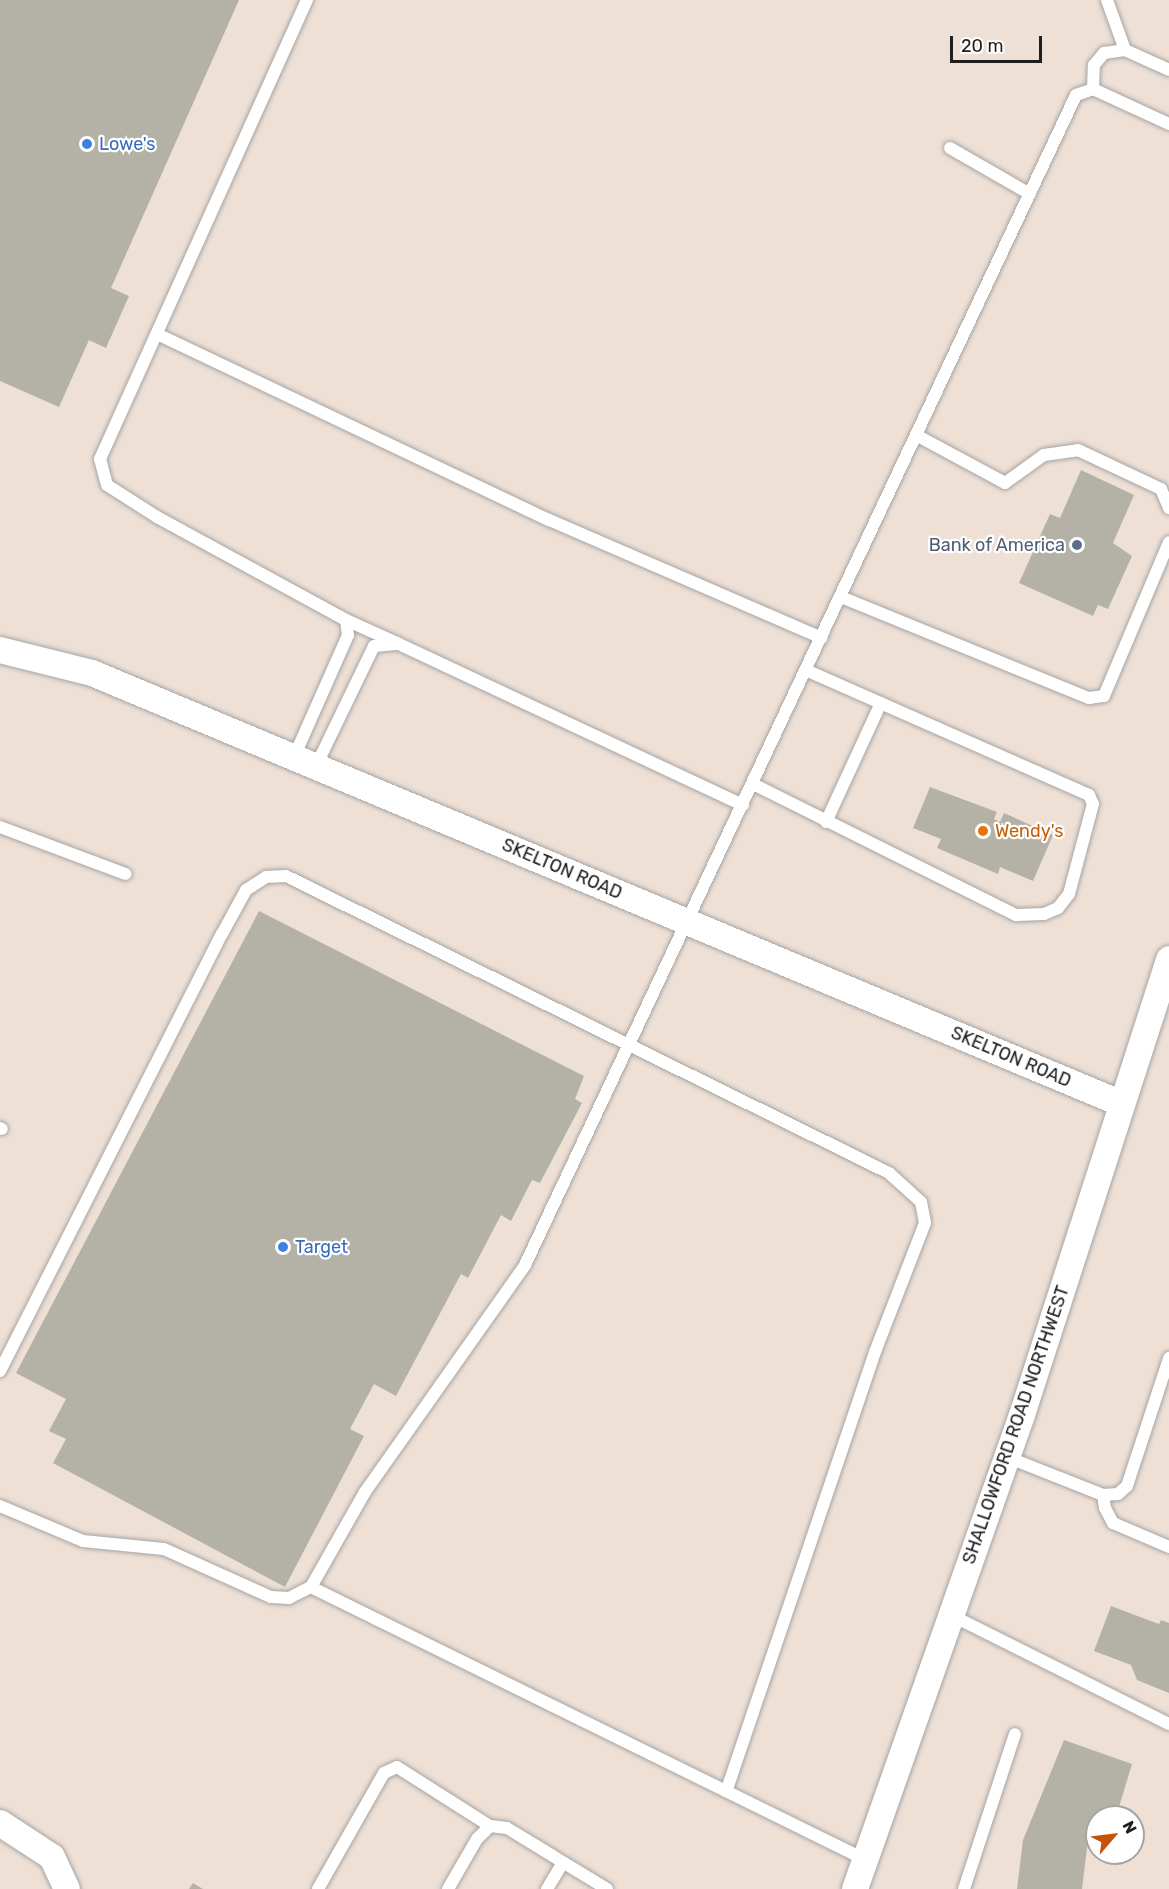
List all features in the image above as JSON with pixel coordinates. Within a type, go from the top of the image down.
[{"type":"street","name":"SKELTON ROAD","points":[[0,650],[92,673],[1120,1103]]},
{"type":"street","name":"SHALLOWFORD ROAD NORTHWEST","points":[[855,1889],[1007,1457],[1120,1103],[1169,959]]},
{"type":"street","points":[[0,1823],[52,1857],[67,1889]]},
{"type":"lane","points":[[307,0],[100,459],[107,485],[157,517],[346,620],[743,805]]},
{"type":"lane","points":[[1107,0],[1125,50]]},
{"type":"lane","points":[[1093,89],[1094,65],[1104,52],[1125,50],[1169,70]]},
{"type":"lane","points":[[0,1506],[83,1541],[164,1549],[271,1597],[289,1598],[311,1587],[365,1492],[525,1265],[1076,95],[1093,89],[1169,124]]},
{"type":"lane","points":[[950,148],[1030,194]]},
{"type":"lane","points":[[157,334],[549,520],[822,638]]},
{"type":"lane","points":[[916,435],[1005,483],[1044,455],[1078,450],[1161,489],[1169,508]]},
{"type":"lane","points":[[841,597],[1089,698],[1104,696],[1169,542]]},
{"type":"lane","points":[[305,762],[348,635],[346,620]]},
{"type":"lane","points":[[305,762],[374,645],[399,644]]},
{"type":"lane","points":[[753,784],[1016,915],[1044,914],[1058,908],[1069,894],[1093,804],[1089,795],[806,670]]},
{"type":"lane","points":[[826,822],[882,703]]},
{"type":"lane","points":[[0,827],[126,874]]},
{"type":"lane","points":[[0,1371],[222,934],[246,890],[266,877],[286,876],[628,1048],[889,1173],[921,1202],[925,1224],[874,1352],[726,1791]]},
{"type":"lane","points":[[1007,1457],[1103,1495],[1118,1494],[1127,1486],[1169,1358]]},
{"type":"lane","points":[[1103,1495],[1105,1508],[1113,1523],[1169,1547]]},
{"type":"lane","points":[[311,1587],[866,1860]]},
{"type":"lane","points":[[951,1616],[1169,1724]]},
{"type":"lane","points":[[964,1889],[1015,1734]]},
{"type":"lane","points":[[318,1889],[384,1773],[397,1767],[490,1826],[507,1828],[562,1864],[607,1889]]},
{"type":"lane","points":[[448,1889],[477,1839],[490,1826]]},
{"type":"lane","points":[[547,1889],[562,1864]]},
{"type":"shaded area","points":[[0,0],[1169,0],[1169,1889],[0,1889]]},
{"type":"building","name":"Lowe's","points":[[0,0],[239,0],[111,288],[129,296],[106,348],[89,340],[59,407],[0,381]]},
{"type":"building","name":"Bank of America","points":[[1081,470],[1134,495],[1113,543],[1132,556],[1108,609],[1098,605],[1093,616],[1019,583],[1050,514],[1060,518]]},
{"type":"building","name":"Wendy's","points":[[930,787],[997,812],[994,819],[1000,822],[1004,813],[1053,835],[1033,881],[1000,867],[998,874],[937,848],[941,839],[913,828]]},
{"type":"building","name":"Target","points":[[259,911],[584,1076],[575,1099],[582,1103],[540,1183],[532,1180],[511,1221],[501,1215],[468,1278],[461,1274],[396,1396],[374,1384],[350,1429],[364,1436],[285,1587],[53,1463],[66,1439],[49,1431],[66,1399],[16,1373]]},
{"type":"building","points":[[1111,1606],[1159,1624],[1161,1620],[1169,1623],[1169,1693],[1137,1680],[1131,1665],[1094,1651]]},
{"type":"building","points":[[1064,1740],[1132,1764],[1120,1805],[1085,1805],[1085,1864],[1082,1889],[1017,1889],[1023,1840]]},
{"type":"building","points":[[193,1883],[203,1889],[189,1889]]},
{"type":"place","name":"Lowe's","points":[[87,144]]},
{"type":"place","name":"Bank of America","points":[[1077,545]]},
{"type":"place","name":"Wendy's","points":[[983,831]]},
{"type":"place","name":"Target","points":[[283,1247]]}]
